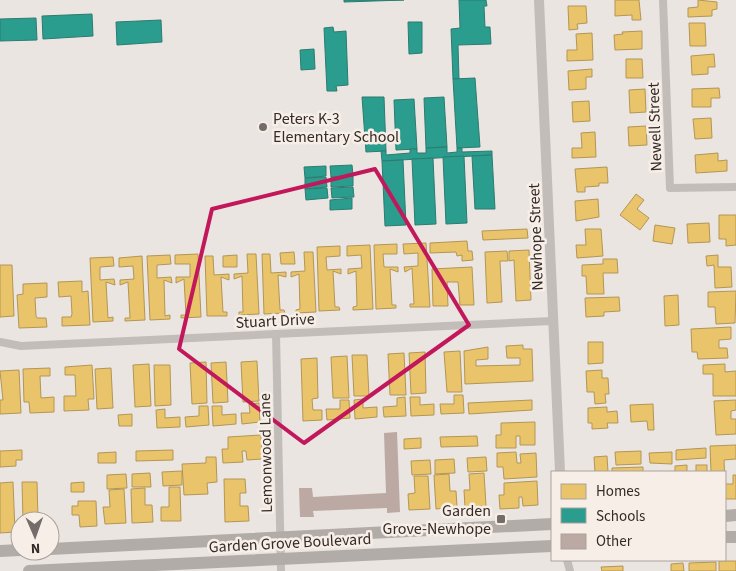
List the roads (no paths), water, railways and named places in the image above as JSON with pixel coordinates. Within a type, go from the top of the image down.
[{"type":"main road","name":"Garden Grove Boulevard","points":[[60,548],[551,524]]},
{"type":"main road","name":"Garden Grove Boulevard","points":[[28,571],[281,565],[551,546]]},
{"type":"street","name":"Newhope Street","points":[[539,0],[550,211],[552,322],[560,471]]},
{"type":"street","name":"Newell Street","points":[[663,0],[670,188],[736,187]]},
{"type":"street","name":"Stuart Drive","points":[[0,342],[21,346],[552,322]]},
{"type":"street","name":"Lemonwood Lane","points":[[276,334],[281,565]]},
{"type":"place","name":"Peters K-3 Elementary School","points":[[263,127]]},
{"type":"place","name":"Garden Grove-Newhope","points":[[501,519]]}]
